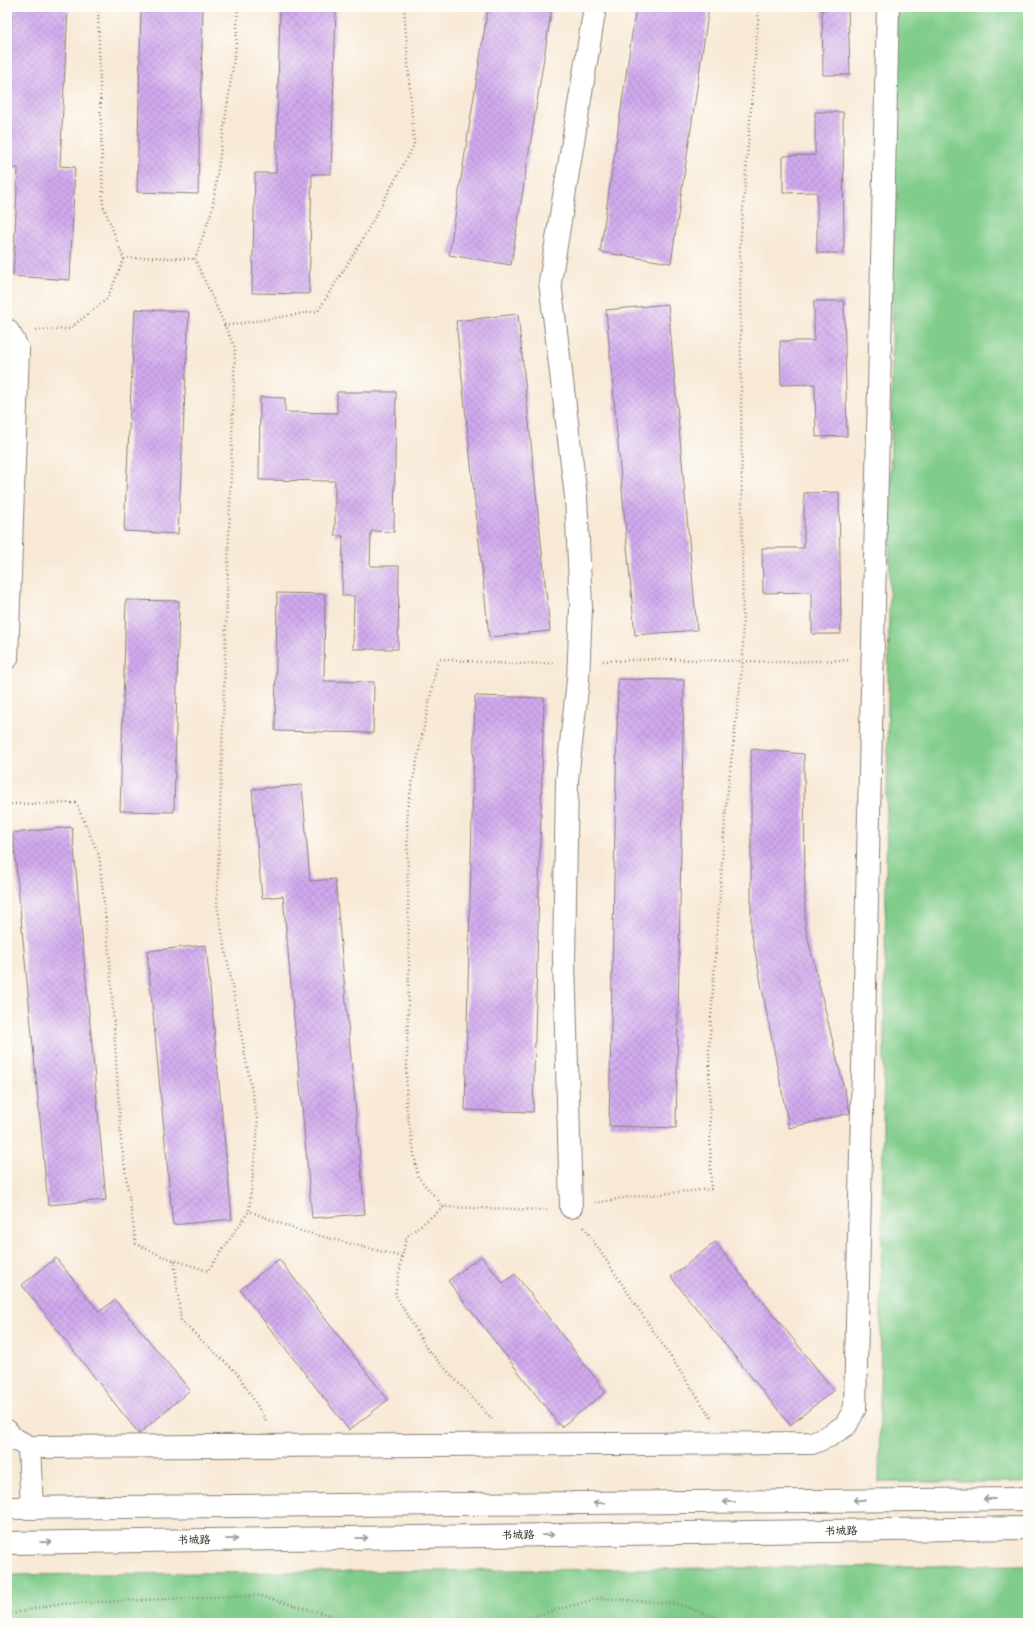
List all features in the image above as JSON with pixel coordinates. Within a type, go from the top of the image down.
[{"type":"street","points":[[571,1207],[564,960],[567,780],[578,662],[581,607],[576,497],[550,282],[595,7]]},
{"type":"street","points":[[7,1431],[10,1437],[29,1447],[812,1443],[829,1436],[846,1425],[855,1408],[888,7]]},
{"type":"street","points":[[7,658],[8,577],[18,350],[8,331]]},
{"type":"street","points":[[29,1447],[32,1508]]},
{"type":"street","points":[[7,1508],[1028,1499]]},
{"type":"street","name":"书城路","points":[[7,1543],[1028,1528]]},
{"type":"path","points":[[8,331],[69,329],[107,299],[124,259],[103,205],[98,7]]},
{"type":"path","points":[[7,804],[76,804],[99,855],[110,962],[121,1141],[136,1244],[174,1260],[208,1271],[249,1211],[258,1124],[217,905],[234,348],[195,259],[212,210],[236,46],[238,7]]},
{"type":"path","points":[[224,326],[318,311],[360,244],[414,145],[404,7]]},
{"type":"path","points":[[515,1444],[427,1349],[395,1294],[406,1237],[444,1207],[552,1210],[629,1197],[712,1189],[709,1047],[726,806],[743,661],[740,246],[759,7]]},
{"type":"path","points":[[124,259],[149,257],[195,259]]},
{"type":"path","points":[[444,1207],[418,1177],[406,1105],[409,966],[407,809],[438,660],[510,664],[658,659],[783,662],[873,660]]},
{"type":"path","points":[[571,1207],[728,1443]]},
{"type":"path","points":[[249,1211],[297,1230],[402,1257]]},
{"type":"path","points":[[174,1260],[181,1321],[238,1374],[282,1446]]},
{"type":"path","points":[[7,1615],[55,1604],[256,1595],[359,1623]]},
{"type":"path","points":[[508,1623],[600,1598],[678,1604],[731,1623]]},
{"type":"green space","points":[[896,7],[1028,7],[1028,1482],[879,1482]]},
{"type":"green space","points":[[1028,1565],[1028,1623],[7,1623],[7,1575]]},
{"type":"building","points":[[12,7],[68,7],[60,166],[75,167],[70,280],[13,276],[18,168],[7,168],[7,110]]},
{"type":"building","points":[[141,7],[203,7],[198,194],[137,192]]},
{"type":"building","points":[[280,7],[336,7],[331,174],[312,174],[309,294],[252,293],[255,173],[276,173]]},
{"type":"building","points":[[488,7],[552,7],[511,265],[449,255]]},
{"type":"building","points":[[636,7],[709,7],[671,263],[600,252]]},
{"type":"building","points":[[781,7],[804,7],[804,8],[781,9]]},
{"type":"building","points":[[822,7],[848,7],[850,75],[823,75]]},
{"type":"building","points":[[815,112],[843,112],[844,253],[817,253],[817,192],[783,193],[783,156],[815,155]]},
{"type":"building","points":[[814,301],[844,301],[847,436],[816,437],[815,384],[781,385],[780,341],[814,341]]},
{"type":"building","points":[[668,304],[697,630],[635,635],[606,310]]},
{"type":"building","points":[[135,309],[189,312],[178,534],[124,531]]},
{"type":"building","points":[[518,314],[550,631],[489,637],[456,321]]},
{"type":"building","points":[[337,392],[396,392],[394,532],[371,531],[370,566],[399,566],[398,649],[353,649],[354,596],[342,596],[343,536],[335,536],[335,481],[259,480],[260,397],[285,398],[285,412],[337,413]]},
{"type":"building","points":[[839,492],[841,634],[812,634],[812,592],[763,593],[762,548],[804,548],[804,493]]},
{"type":"building","points":[[277,593],[325,594],[324,681],[374,682],[373,733],[275,731]]},
{"type":"building","points":[[126,600],[179,601],[174,812],[120,811]]},
{"type":"building","points":[[618,679],[684,680],[676,1128],[609,1126]]},
{"type":"building","points":[[475,696],[544,698],[533,1112],[465,1110]]},
{"type":"building","points":[[751,749],[804,754],[805,926],[850,1113],[789,1128],[751,931]]},
{"type":"building","points":[[302,785],[310,881],[335,879],[365,1214],[312,1218],[283,896],[262,898],[252,789]]},
{"type":"building","points":[[72,827],[106,1200],[48,1205],[13,833]]},
{"type":"building","points":[[206,945],[232,1219],[173,1225],[147,951]]},
{"type":"building","points":[[715,1242],[834,1390],[790,1425],[671,1277]]},
{"type":"building","points":[[481,1256],[503,1283],[515,1274],[606,1392],[561,1427],[448,1281]]},
{"type":"building","points":[[56,1258],[99,1312],[115,1300],[190,1390],[139,1434],[22,1285]]},
{"type":"building","points":[[279,1259],[388,1400],[349,1430],[240,1290]]}]
